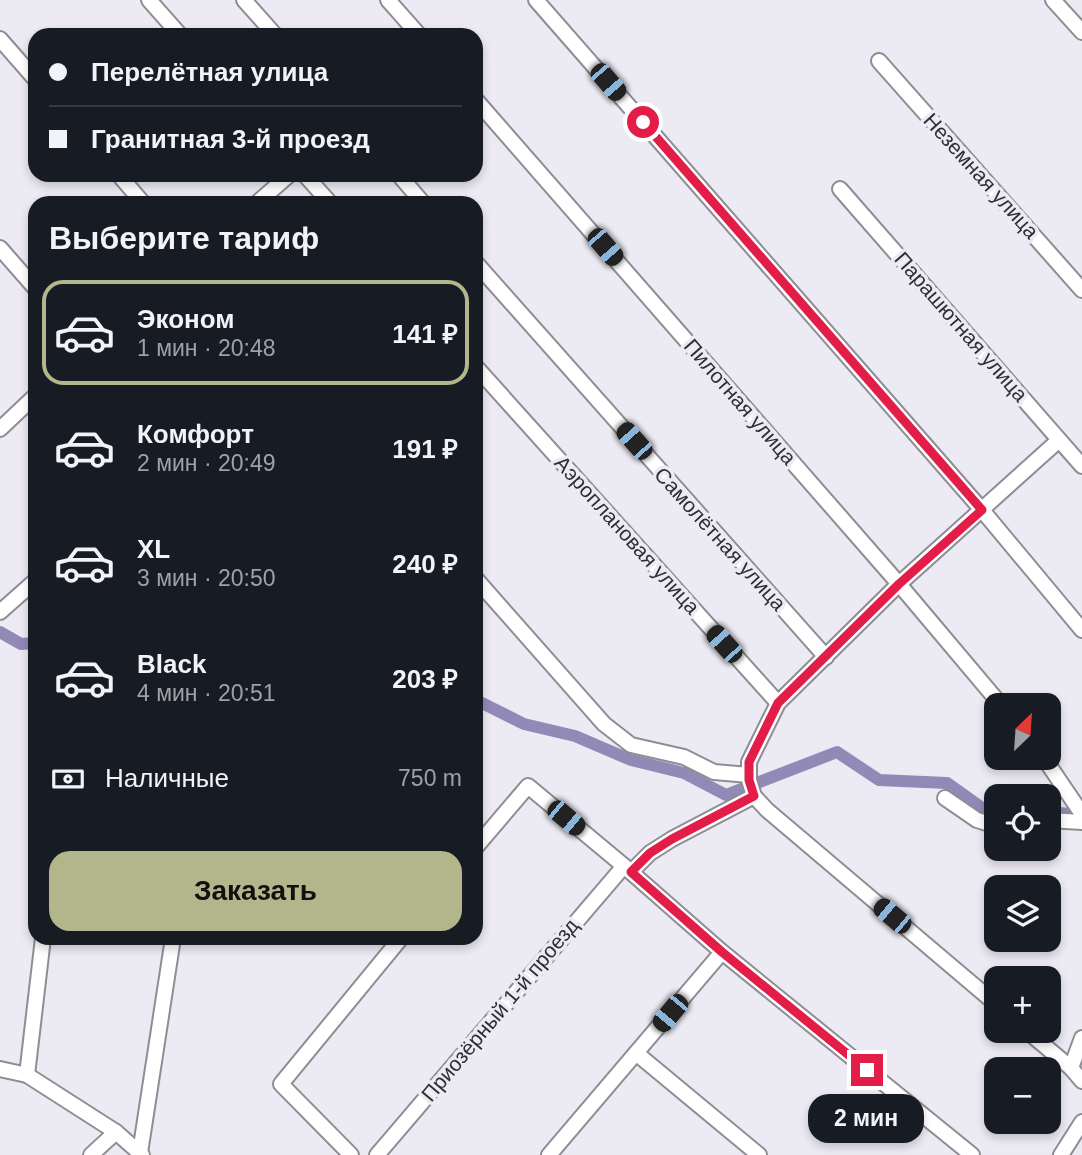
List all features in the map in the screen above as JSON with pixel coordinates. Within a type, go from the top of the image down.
[{"type":"street","points":[[149,0],[174,28]]},
{"type":"street","points":[[244,0],[269,28]]},
{"type":"street","points":[[388,0],[413,28]]},
{"type":"street","points":[[537,0],[982,510],[1082,630]]},
{"type":"street","points":[[1053,0],[1082,32]]},
{"type":"street","points":[[0,39],[28,71]]},
{"type":"street","name":"Неземная улица","points":[[879,61],[1082,290]]},
{"type":"street","name":"Пилотная улица","points":[[483,108],[991,693]]},
{"type":"street","points":[[125,182],[137,196]]},
{"type":"street","points":[[265,196],[281,182]]},
{"type":"street","points":[[310,182],[324,196]]},
{"type":"street","points":[[404,182],[417,196]]},
{"type":"street","name":"Парашютная улица","points":[[840,189],[1082,466]]},
{"type":"street","points":[[0,248],[28,280]]},
{"type":"street","name":"Самолётная улица","points":[[483,271],[826,657]]},
{"type":"street","name":"Аэроплановая улица","points":[[483,375],[778,703]]},
{"type":"street","points":[[0,429],[28,403]]},
{"type":"street","points":[[984,994],[767,810],[754,796],[749,778],[749,762],[778,703],[899,584],[1059,440]]},
{"type":"street","points":[[0,612],[28,587]]},
{"type":"street","points":[[483,587],[604,724],[631,745],[684,757],[714,772],[749,778]]},
{"type":"street","points":[[1052,770],[1081,814],[1061,818]]},
{"type":"street","points":[[483,839],[527,786],[722,952],[972,1155]]},
{"type":"street","name":"Приозёрный 1-й проезд","points":[[377,1155],[627,869],[661,846],[754,796]]},
{"type":"street","points":[[945,798],[984,822]]},
{"type":"street","points":[[27,1075],[42,945]]},
{"type":"street","points":[[141,1154],[172,945]]},
{"type":"street","points":[[351,1155],[281,1084],[395,945]]},
{"type":"street","points":[[557,1152],[722,952]]},
{"type":"street","points":[[1071,1068],[1082,1038]]},
{"type":"street","points":[[1041,1043],[1082,1081]]},
{"type":"street","points":[[636,1053],[760,1155]]},
{"type":"street","points":[[0,1069],[27,1075],[116,1132],[141,1154]]},
{"type":"street","points":[[1061,1155],[1082,1122]]},
{"type":"street","points":[[91,1155],[116,1132]]},
{"type":"waterway","points":[[0,632],[21,644],[28,644]]},
{"type":"waterway","points":[[483,704],[524,724],[575,736],[631,760],[684,773],[726,795],[837,752],[879,780],[947,783],[984,808]]},
{"type":"waterway","points":[[1061,813],[1082,815]]},
{"type":"route","points":[[643,122],[982,510],[899,584],[778,703],[749,762],[749,780],[754,796],[672,839],[650,853],[631,872],[722,952],[867,1070]]}]
